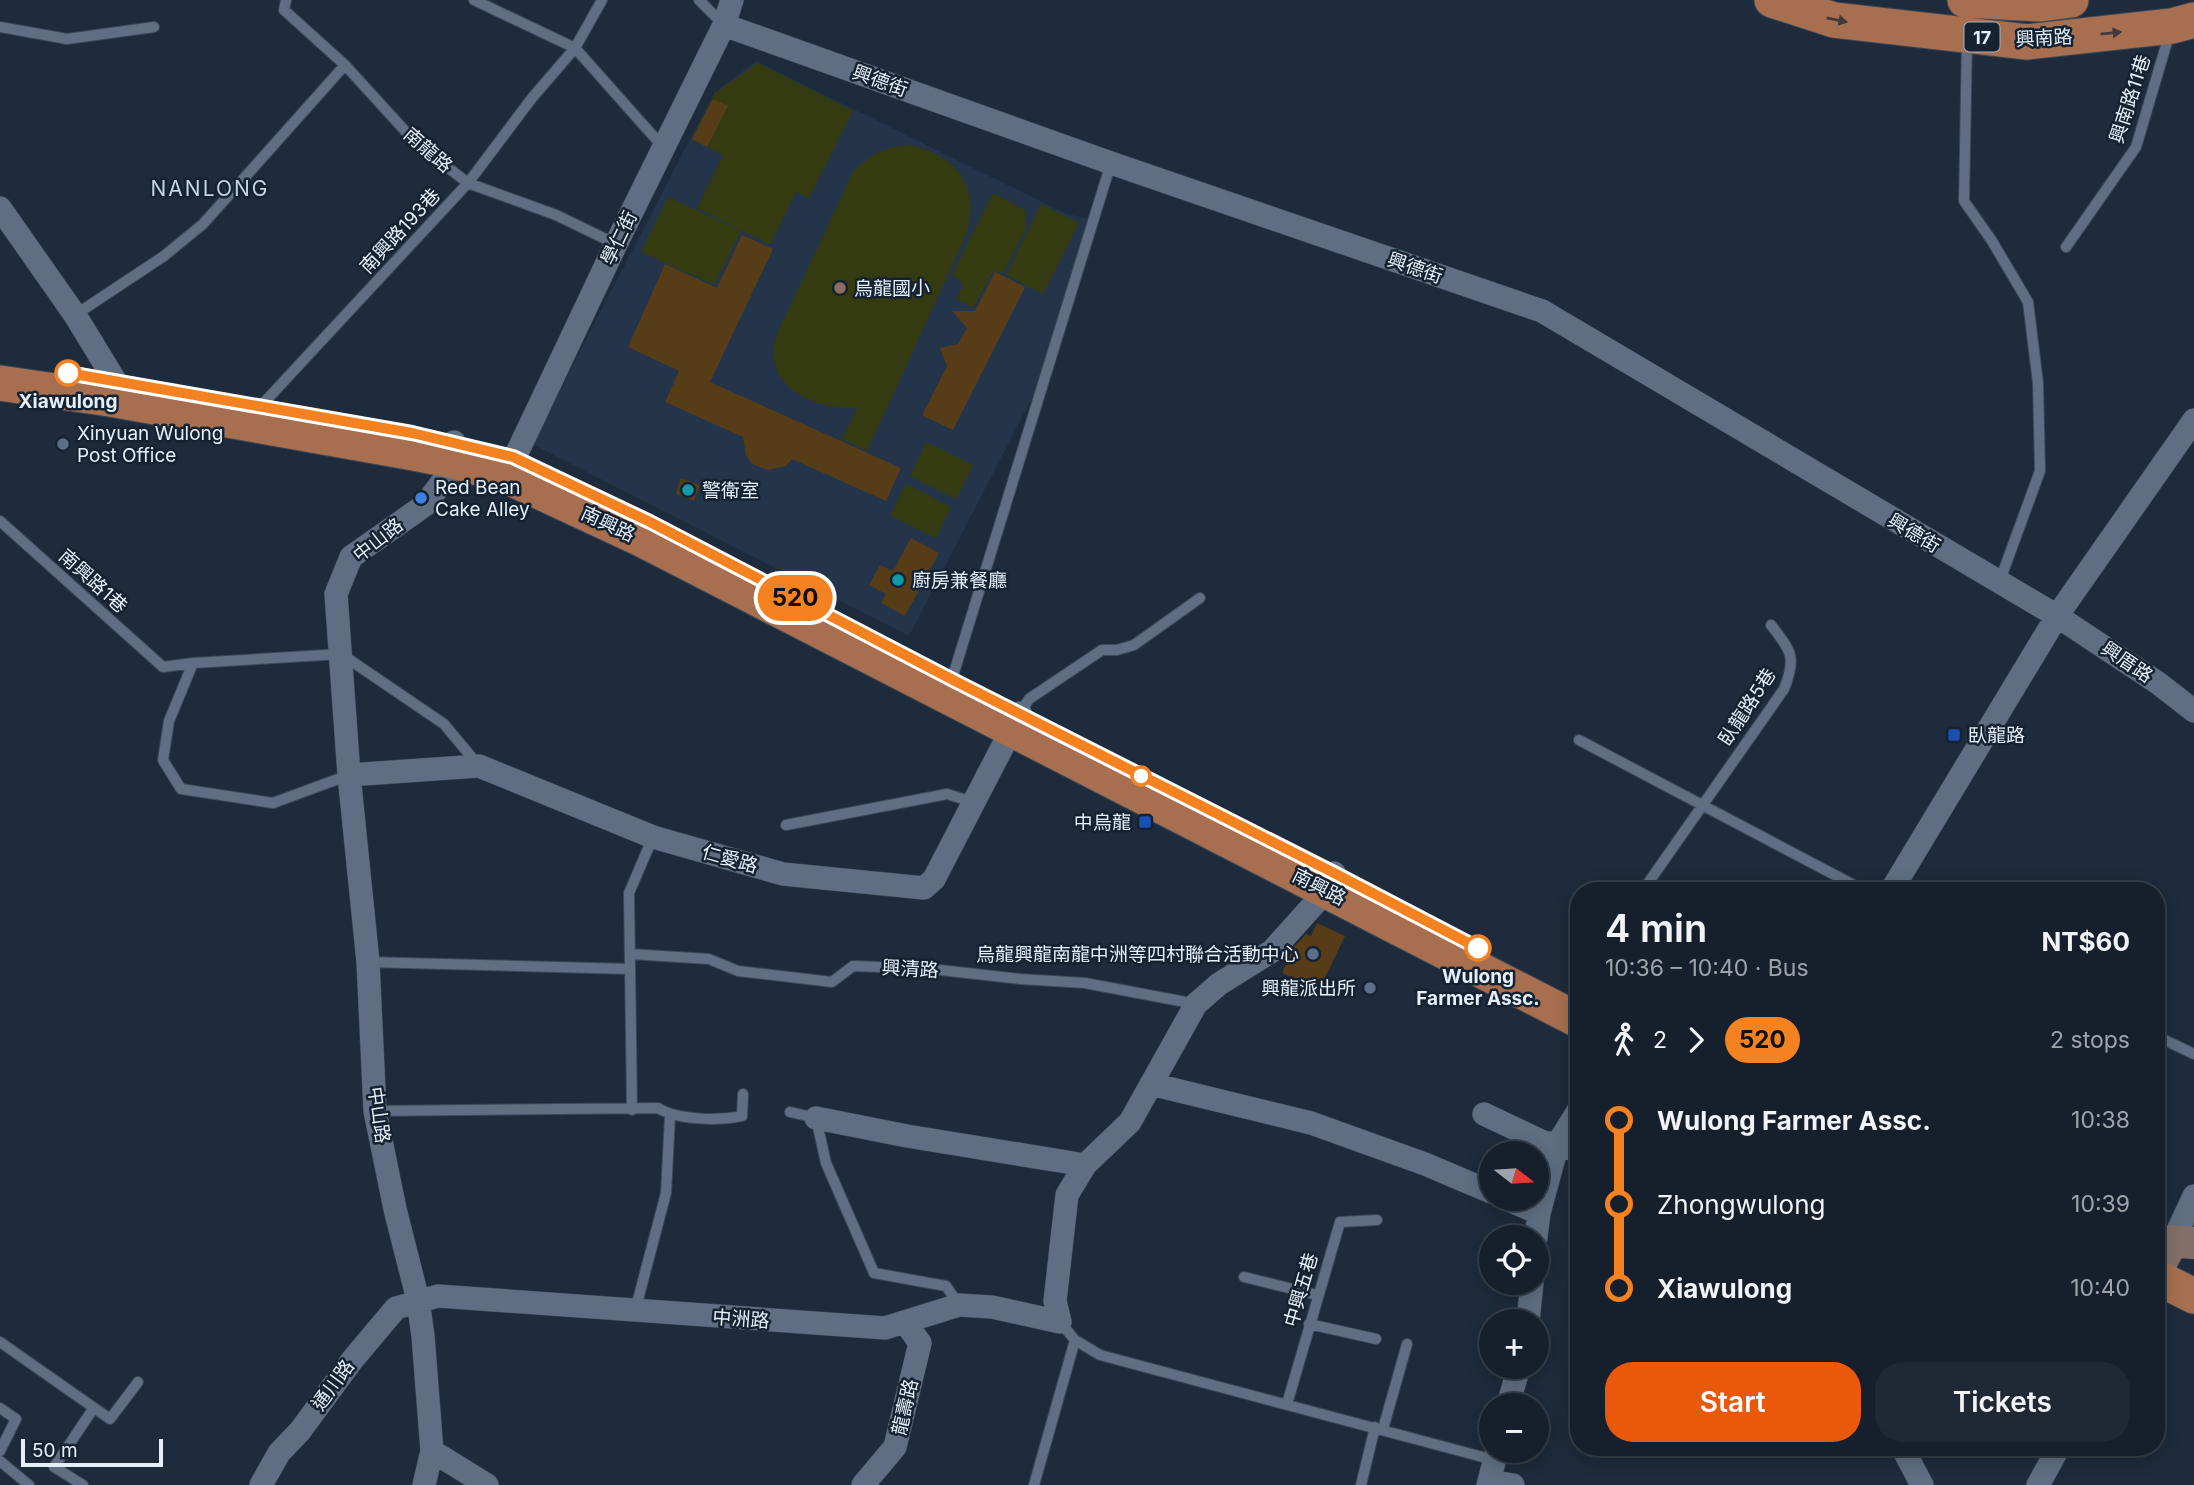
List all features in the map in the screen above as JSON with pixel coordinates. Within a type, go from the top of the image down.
[{"type":"main road","name":"興南路","points":[[1772,0],[1834,20],[2027,42],[2183,23]]},
{"type":"main road","name":"興南路","points":[[1965,0],[2041,5],[2071,0]]},
{"type":"main road","name":"南興路","points":[[0,363],[112,389],[452,451]]},
{"type":"main road","name":"南興路","points":[[0,383],[112,389],[259,408],[510,466],[643,540],[950,687],[1330,882],[1570,1016]]},
{"type":"main road","name":"南興路","points":[[1330,882],[1483,951],[1570,994]]},
{"type":"main road","points":[[2165,1282],[2194,1297]]},
{"type":"main road","points":[[2165,1308],[2194,1322]]},
{"type":"street","name":"學仁街","points":[[510,466],[724,25],[732,0]]},
{"type":"street","name":"興德街","points":[[724,25],[1111,163],[1542,311],[2057,616]]},
{"type":"street","points":[[0,208],[75,316],[112,389]]},
{"type":"street","points":[[1896,882],[2057,616],[2194,421]]},
{"type":"street","name":"中山路","points":[[424,1485],[432,1451],[423,1336],[418,1300],[395,1209],[375,1111],[368,962],[349,775],[336,594],[351,557],[425,505],[446,477],[452,451]]},
{"type":"street","name":"興厝路","points":[[2057,616],[2158,683],[2194,712]]},
{"type":"street","name":"仁愛路","points":[[349,775],[479,766],[653,838],[783,874],[924,888],[934,879],[1017,721]]},
{"type":"street","points":[[1067,1331],[1055,1301],[1067,1195],[1085,1165],[1130,1122],[1196,1004],[1219,984],[1272,951],[1330,882]]},
{"type":"street","points":[[1151,1084],[1311,1123],[1425,1164],[1479,1187]]},
{"type":"street","points":[[1484,1114],[1545,1143],[1568,1148],[1539,1213],[1538,1225]]},
{"type":"street","points":[[816,1118],[1085,1165]]},
{"type":"street","points":[[2165,1261],[2183,1242],[2194,1196]]},
{"type":"street","points":[[1534,1211],[1539,1213]]},
{"type":"street","name":"中洲路","points":[[418,1300],[438,1296],[885,1328],[959,1305],[992,1307],[1067,1331]]},
{"type":"street","name":"通川路","points":[[261,1485],[279,1454],[396,1308],[418,1300]]},
{"type":"street","name":"龍壽路","points":[[863,1485],[895,1447],[920,1343],[905,1322]]},
{"type":"street","points":[[432,1451],[487,1485]]},
{"type":"street","points":[[1907,1456],[1922,1485]]},
{"type":"street","points":[[2038,1485],[2054,1456]]},
{"type":"street","points":[[1492,1469],[1513,1485]]},
{"type":"lane","name":"南龍路","points":[[286,0],[284,10],[345,65],[417,144],[468,183],[556,215],[616,244]]},
{"type":"lane","points":[[474,0],[575,48],[663,147]]},
{"type":"lane","name":"南興路193巷","points":[[259,408],[468,183],[532,98],[575,48],[602,0]]},
{"type":"lane","points":[[699,0],[724,25]]},
{"type":"lane","name":"興南路11巷","points":[[2066,247],[2136,147],[2183,23]]},
{"type":"lane","points":[[0,27],[66,39],[154,27]]},
{"type":"lane","points":[[1967,36],[1964,201],[1992,241],[2028,302],[2038,383],[2040,471],[1999,583]]},
{"type":"lane","points":[[75,316],[126,283],[203,224],[345,65]]},
{"type":"lane","points":[[950,687],[1111,163]]},
{"type":"lane","name":"南興路1巷","points":[[0,521],[163,667],[193,663]]},
{"type":"lane","points":[[1017,721],[1029,699],[1101,650],[1117,650],[1134,645],[1200,598]]},
{"type":"lane","name":"臥龍路5巷","points":[[1649,882],[1784,689],[1792,668],[1788,648],[1771,625]]},
{"type":"lane","points":[[349,775],[273,803],[181,789],[163,760],[169,721],[193,663],[341,654],[444,724],[479,766]]},
{"type":"lane","points":[[1579,740],[1848,882]]},
{"type":"lane","points":[[786,825],[947,794],[973,802]]},
{"type":"lane","points":[[632,1110],[629,893],[653,838]]},
{"type":"lane","name":"興清路","points":[[630,954],[709,959],[738,971],[832,982],[853,966],[930,969],[1085,983],[1196,1004]]},
{"type":"lane","points":[[368,962],[630,969]]},
{"type":"lane","points":[[2165,1040],[2194,1054]]},
{"type":"lane","points":[[375,1111],[658,1108],[670,1116],[731,1118],[742,1116],[743,1094]]},
{"type":"lane","points":[[790,1112],[816,1118],[826,1163],[874,1273],[946,1286],[959,1305]]},
{"type":"lane","points":[[635,1311],[666,1193],[670,1116]]},
{"type":"lane","name":"中興五巷","points":[[1287,1404],[1340,1222],[1377,1220]]},
{"type":"lane","points":[[1244,1277],[1317,1295]]},
{"type":"lane","points":[[1309,1324],[1376,1339]]},
{"type":"lane","points":[[1034,1485],[1067,1331],[1100,1355],[1379,1428],[1492,1469]]},
{"type":"lane","points":[[0,1342],[110,1419],[138,1382]]},
{"type":"lane","points":[[1361,1485],[1407,1344]]},
{"type":"lane","points":[[0,1408],[16,1419],[0,1451]]},
{"type":"lane","points":[[83,1485],[54,1467],[93,1409]]},
{"type":"lane","points":[[0,1461],[29,1485]]},
{"type":"shaded area","name":"烏龍國小","points":[[756,61],[1064,213],[1090,219],[1035,392],[909,636],[532,444],[714,93]]},
{"type":"green space","points":[[758,63],[853,111],[809,198],[796,192],[770,245],[697,208],[723,155],[692,139],[715,93]]},
{"type":"green space","points":[[909,145],[942,157],[954,167],[969,192],[969,224],[867,451],[842,439],[857,407],[829,406],[803,397],[791,389],[776,367],[773,349],[776,336],[853,172],[878,152]]},
{"type":"green space","points":[[993,193],[1025,210],[1026,228],[1003,274],[994,270],[973,308],[956,299],[963,284],[952,274]]},
{"type":"green space","points":[[668,197],[741,231],[714,285],[641,252]]},
{"type":"green space","points":[[1041,204],[1079,223],[1043,294],[1006,275]]},
{"type":"green space","points":[[926,442],[973,465],[956,499],[910,476]]},
{"type":"green space","points":[[906,484],[951,507],[936,538],[890,516]]},
{"type":"building","points":[[713,99],[728,106],[707,147],[692,139]]},
{"type":"building","points":[[742,235],[773,249],[710,382],[901,468],[886,501],[792,459],[786,466],[768,470],[752,464],[746,455],[743,437],[665,402],[679,371],[628,347],[665,264],[717,288]]},
{"type":"building","points":[[995,272],[1025,287],[953,430],[922,415],[947,366],[940,348],[958,344],[967,328],[952,311],[975,311]]},
{"type":"building","name":"警衛室","points":[[681,478],[700,485],[694,501],[676,494]]},
{"type":"building","name":"廚房兼餐廳","points":[[911,538],[939,553],[905,616],[881,603],[886,594],[869,585],[880,565],[893,571]]},
{"type":"building","name":"烏龍興龍南龍中洲等四村聯合活動中心","points":[[1317,923],[1345,936],[1319,990],[1282,973],[1294,947],[1306,934],[1311,936]]},
{"type":"bus line","name":"520","points":[[68,373],[412,433],[513,457],[650,522],[1478,948]]},
{"type":"place","name":"烏龍國小","points":[[840,288]]},
{"type":"place","name":"Xiawulong","points":[[68,373]]},
{"type":"place","name":"Xinyuan Wulong Post Office","points":[[63,444]]},
{"type":"place","name":"警衛室","points":[[688,490]]},
{"type":"place","name":"Red Bean Cake Alley","points":[[421,498]]},
{"type":"place","name":"廚房兼餐廳","points":[[898,580]]},
{"type":"place","name":"臥龍路","points":[[1954,735]]},
{"type":"place","name":"中烏龍","points":[[1145,822]]},
{"type":"place","name":"Wulong Farmer Assc.","points":[[1478,948]]},
{"type":"place","name":"烏龍興龍南龍中洲等四村聯合活動中心","points":[[1313,954]]},
{"type":"place","name":"興龍派出所","points":[[1370,988]]},
{"type":"district","name":"NANLONG","points":[[210,188]]}]
